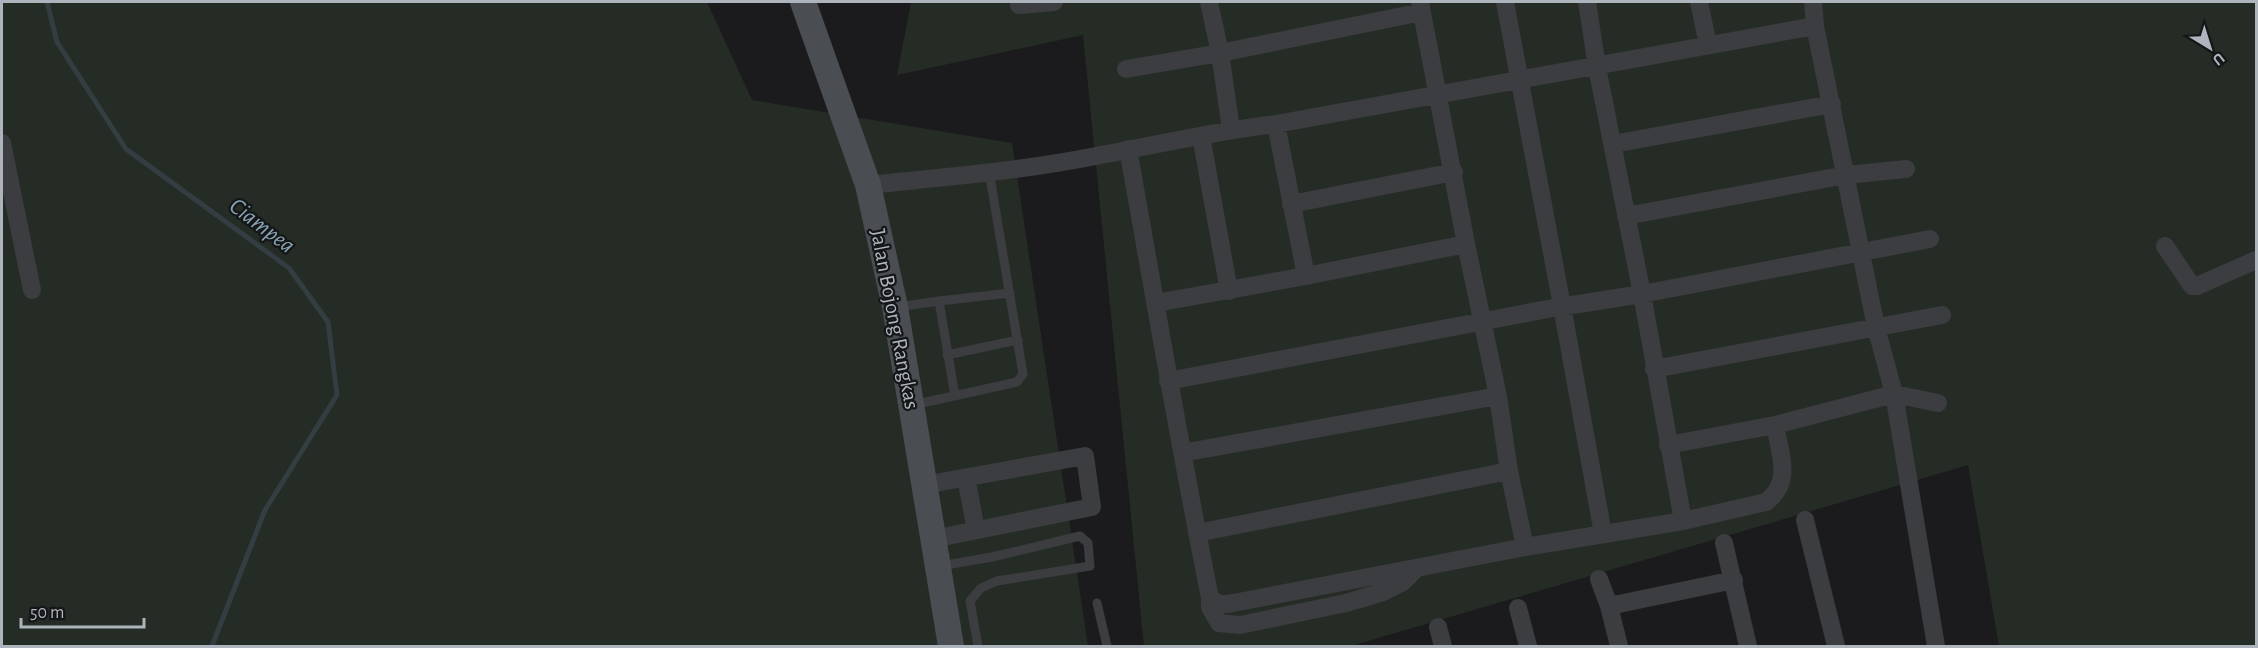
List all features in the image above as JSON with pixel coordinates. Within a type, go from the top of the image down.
[{"type":"main road","name":"Jalan Bojong Rangkas","points":[[802,2],[868,185],[895,307],[951,646]]},
{"type":"street","points":[[1019,5],[1054,2]]},
{"type":"street","points":[[1209,2],[1220,53],[1231,129]]},
{"type":"street","points":[[1505,2],[1603,534]]},
{"type":"street","points":[[1587,2],[1597,67],[1642,294],[1683,520]]},
{"type":"street","points":[[1700,2],[1708,45]]},
{"type":"street","points":[[1813,2],[1815,26],[1876,327],[1894,394],[1936,646]]},
{"type":"street","points":[[1126,69],[1220,53],[1421,7],[1454,171],[1466,244],[1498,396],[1509,471],[1525,547]]},
{"type":"street","points":[[868,185],[1042,165],[1096,156],[1231,129],[1276,124],[1815,26]]},
{"type":"street","points":[[1613,144],[1832,104]]},
{"type":"street","points":[[1276,124],[1306,276]]},
{"type":"street","points":[[1201,136],[1229,291]]},
{"type":"street","points":[[2,143],[33,290]]},
{"type":"street","points":[[1128,149],[1197,533],[1210,598],[1219,604],[1683,520],[1766,502],[1776,494],[1782,484],[1775,425]]},
{"type":"street","points":[[1626,216],[1846,175],[1906,169]]},
{"type":"street","points":[[1291,204],[1454,171]]},
{"type":"street","points":[[1168,381],[1562,306],[1642,294],[1930,238]]},
{"type":"street","points":[[1156,303],[1229,291],[1466,244]]},
{"type":"street","points":[[2165,246],[2192,285],[2197,286],[2256,260]]},
{"type":"street","points":[[1654,369],[1942,315]]},
{"type":"street","points":[[1668,445],[1775,425],[1894,394],[1938,403]]},
{"type":"street","points":[[1182,453],[1498,396]]},
{"type":"street","points":[[924,485],[1085,456],[1092,507],[933,539]]},
{"type":"street","points":[[1197,533],[1509,471]]},
{"type":"street","points":[[966,477],[976,530]]},
{"type":"street","points":[[1805,520],[1836,646]]},
{"type":"street","points":[[1724,543],[1747,646]]},
{"type":"street","points":[[1599,579],[1609,606],[1619,646]]},
{"type":"street","points":[[1609,606],[1734,580]]},
{"type":"street","points":[[1518,608],[1528,646]]},
{"type":"street","points":[[1438,627],[1443,646]]},
{"type":"lane","points":[[911,405],[1017,382],[1023,374],[989,171]]},
{"type":"lane","points":[[895,307],[1010,293]]},
{"type":"lane","points":[[939,301],[955,396]]},
{"type":"lane","points":[[947,355],[1018,340]]},
{"type":"lane","points":[[938,566],[992,557],[1080,536],[1088,543],[1090,566],[997,582],[981,588],[970,601],[978,646]]},
{"type":"lane","points":[[1097,603],[1107,646]]},
{"type":"shaded area","points":[[2,2],[707,2],[752,100],[1012,143],[1088,646],[2,646]]},
{"type":"shaded area","points":[[911,2],[2256,2],[2256,646],[1999,646],[1968,465],[1351,646],[1144,646],[1083,35],[897,75]]},
{"type":"waterway","name":"Ciampea","points":[[47,2],[57,42],[126,149],[289,268],[328,322],[337,395],[265,510],[212,646]]}]
